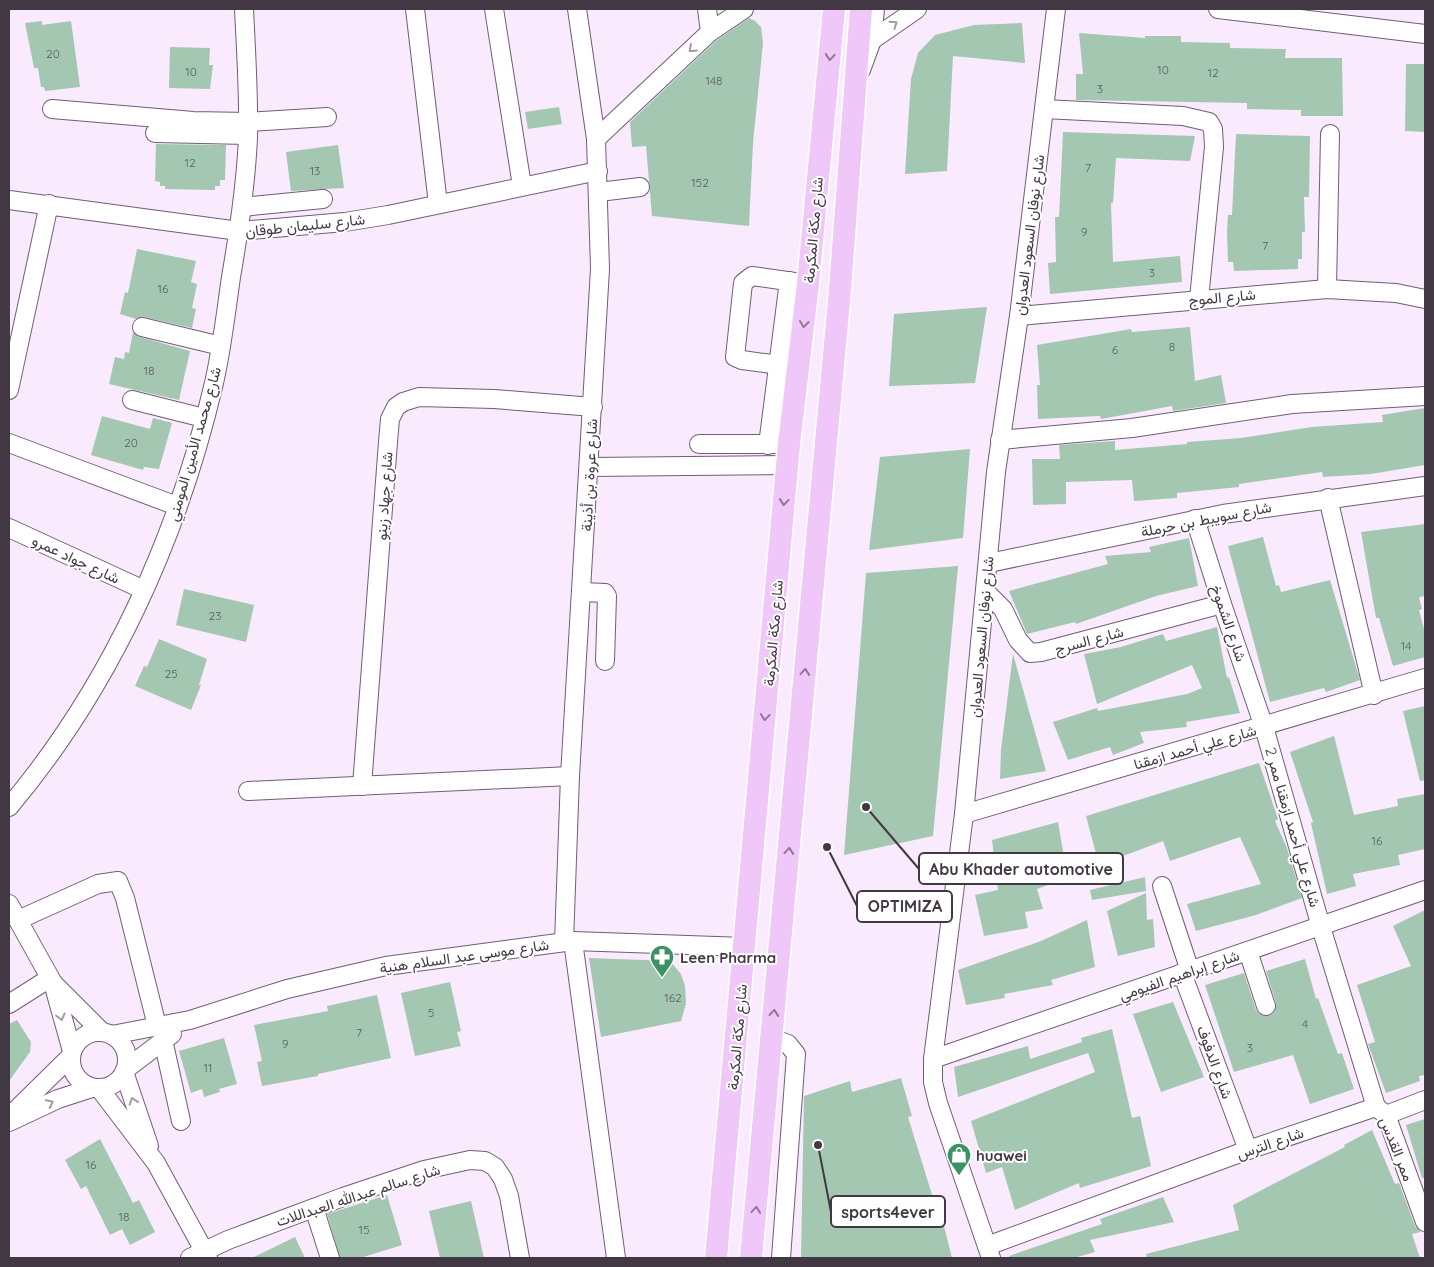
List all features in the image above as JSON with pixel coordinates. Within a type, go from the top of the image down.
[{"type":"main road","name":"شارع مكة المكرمة","points":[[716,1258],[745,947],[782,451],[799,282],[834,9]]},
{"type":"main road","name":"شارع مكة المكرمة","points":[[751,1258],[840,290],[861,9]]},
{"type":"street","name":"شارع محمد الأمين المومني","points":[[9,807],[47,759],[87,700],[112,657],[144,590],[177,506],[204,418],[214,383],[221,346],[242,208],[248,128],[244,9]]},
{"type":"street","points":[[246,50],[253,42],[252,9]]},
{"type":"street","points":[[415,9],[420,66],[438,204]]},
{"type":"street","points":[[494,9],[522,186]]},
{"type":"street","name":"شارع عروة بن أذينة","points":[[577,9],[596,139],[600,192],[600,269],[590,467],[570,776],[568,941],[616,1258]]},
{"type":"street","points":[[707,9],[710,32]]},
{"type":"street","points":[[596,139],[710,32],[744,9]]},
{"type":"street","name":"شارع مكة المكرمة","points":[[857,77],[872,40],[875,9]]},
{"type":"street","points":[[872,40],[917,9]]},
{"type":"street","name":"شارع نوفان السعود العدوان","points":[[989,1252],[938,1103],[933,1082],[933,1059],[964,814],[1000,440],[1019,316],[1056,9]]},
{"type":"street","points":[[1218,9],[1425,34]]},
{"type":"street","points":[[52,109],[248,128]]},
{"type":"street","points":[[1044,109],[1183,116],[1209,122],[1213,129],[1214,147],[1199,299]]},
{"type":"street","points":[[155,133],[248,128],[327,117]]},
{"type":"street","points":[[1327,289],[1330,134]]},
{"type":"street","name":"شارع سليمان طوقان","points":[[9,200],[49,204],[238,232],[345,222],[598,171]]},
{"type":"street","points":[[600,192],[640,187]]},
{"type":"street","points":[[242,208],[323,199]]},
{"type":"street","points":[[9,390],[49,204]]},
{"type":"street","points":[[778,365],[742,360],[735,357],[743,284],[752,276],[799,282],[778,365],[782,451]]},
{"type":"street","name":"شارع الموج","points":[[1019,316],[1327,289],[1396,293],[1425,299]]},
{"type":"street","points":[[142,327],[221,346]]},
{"type":"street","points":[[1000,440],[1132,428],[1292,404],[1425,396]]},
{"type":"street","name":"شارع جهاد زينو","points":[[362,786],[390,419],[396,407],[404,402],[420,397],[494,399],[593,407]]},
{"type":"street","points":[[132,400],[204,418]]},
{"type":"street","points":[[9,443],[177,506]]},
{"type":"street","points":[[699,444],[782,451]]},
{"type":"street","points":[[590,467],[782,451]]},
{"type":"street","name":"شارع سويبط بن حرملة","points":[[989,563],[1195,519],[1328,498],[1425,486]]},
{"type":"street","points":[[1328,498],[1374,695]]},
{"type":"street","name":"شارع الشموخ","points":[[1195,519],[1264,727]]},
{"type":"street","name":"شارع جواد عمرو","points":[[9,528],[144,590]]},
{"type":"street","points":[[582,592],[605,593],[607,596],[605,661]]},
{"type":"street","name":"شارع السرج","points":[[986,592],[1003,609],[1018,640],[1030,653],[1041,652],[1222,604]]},
{"type":"street","name":"شارع علي أحمد ازمقنا","points":[[964,814],[1374,695],[1425,678]]},
{"type":"street","name":"شارع علي أحمد ازمقنا ممر 2","points":[[1264,727],[1321,927]]},
{"type":"street","points":[[248,791],[570,776]]},
{"type":"street","points":[[16,927],[98,884],[118,881],[125,898],[181,1120]]},
{"type":"street","name":"شارع الدفوف","points":[[1162,886],[1186,972],[1248,1150]]},
{"type":"street","name":"شارع إبراهيم الفيومي","points":[[933,1059],[1425,890]]},
{"type":"street","points":[[9,904],[16,927],[51,980],[107,1033],[120,1041],[125,1050],[127,1059],[125,1070],[156,1162],[201,1256]]},
{"type":"street","points":[[1321,927],[1381,1111]]},
{"type":"street","name":"شارع موسى عبد السلام هنية","points":[[125,1070],[160,1033],[190,1020],[331,977],[386,966],[568,941],[745,947]]},
{"type":"street","points":[[1248,952],[1266,1006]]},
{"type":"street","points":[[9,1004],[51,980]]},
{"type":"street","points":[[51,980],[75,1076],[82,1084],[96,1088],[156,1162]]},
{"type":"street","points":[[9,1120],[71,1054],[83,1036],[107,1033]]},
{"type":"street","name":"شارع موسى عبد السلام هنية","points":[[107,1033],[160,1033]]},
{"type":"street","points":[[772,1038],[788,1044],[796,1054],[780,1258]]},
{"type":"street","points":[[9,1120],[58,1099],[113,1084],[125,1070]]},
{"type":"street","name":"شارع الترس","points":[[989,1252],[1248,1150],[1425,1100]]},
{"type":"street","name":"ممر القدس","points":[[1381,1111],[1425,1222]]},
{"type":"street","name":"شارع سالم عبدالله العبداللات","points":[[201,1256],[314,1208],[424,1170],[470,1160],[485,1161],[495,1167],[503,1179],[509,1196],[520,1258]]},
{"type":"street","points":[[314,1208],[330,1258]]},
{"type":"building","points":[[749,18],[761,27],[763,43],[753,143],[749,226],[652,216],[646,146],[632,147],[630,122],[717,40]]},
{"type":"building","points":[[42,21],[42,25],[71,21],[80,87],[45,91],[44,87],[41,87],[38,68],[34,68],[25,23]]},
{"type":"building","points":[[1022,23],[1025,63],[953,56],[947,171],[905,174],[911,79],[918,53],[935,35],[974,25]]},
{"type":"building","points":[[1079,33],[1145,38],[1145,36],[1181,36],[1181,42],[1230,43],[1230,48],[1286,49],[1285,58],[1342,58],[1343,116],[1301,116],[1301,110],[1247,109],[1247,103],[1076,100],[1076,74],[1083,74]]},
{"type":"building","points":[[170,47],[210,48],[209,65],[213,65],[210,89],[169,88]]},
{"type":"building","points":[[1406,64],[1425,64],[1425,132],[1405,131]]},
{"type":"building","points":[[559,107],[562,124],[528,129],[525,112]]},
{"type":"building","points":[[1063,132],[1195,136],[1190,161],[1116,158],[1113,203],[1111,203],[1113,262],[1180,256],[1182,282],[1050,294],[1048,263],[1056,262],[1055,217],[1059,217]]},
{"type":"building","points":[[1236,134],[1310,136],[1309,197],[1304,197],[1305,232],[1302,232],[1302,259],[1298,259],[1298,269],[1234,271],[1233,262],[1228,262],[1228,215],[1232,215]]},
{"type":"building","points":[[156,144],[226,145],[225,180],[220,180],[220,186],[215,186],[215,190],[165,189],[165,186],[160,186],[160,182],[155,181]]},
{"type":"building","points":[[338,145],[344,188],[291,191],[286,152]]},
{"type":"building","points":[[137,249],[196,261],[191,282],[197,284],[192,308],[196,309],[192,328],[144,317],[136,319],[120,314],[125,292],[128,293]]},
{"type":"building","points":[[987,307],[975,383],[889,386],[894,314]]},
{"type":"building","points":[[1190,327],[1195,381],[1221,375],[1226,403],[1173,411],[1172,406],[1101,419],[1100,416],[1038,419],[1037,385],[1040,385],[1037,345],[1131,329],[1132,332]]},
{"type":"building","points":[[133,332],[140,337],[190,351],[179,400],[109,384],[115,357],[124,359],[125,352],[129,353]]},
{"type":"building","points":[[1425,408],[1425,465],[1371,474],[1323,477],[1322,472],[1239,484],[1239,487],[1177,493],[1177,498],[1134,501],[1132,480],[1066,482],[1066,504],[1033,505],[1032,459],[1060,459],[1059,445],[1115,441],[1115,450],[1187,444],[1187,442],[1241,438],[1312,427],[1383,422],[1382,415]]},
{"type":"building","points":[[102,416],[150,429],[153,418],[172,423],[159,469],[144,467],[143,470],[91,455]]},
{"type":"building","points":[[970,449],[963,538],[869,550],[880,457]]},
{"type":"building","points":[[1425,524],[1425,596],[1419,597],[1422,609],[1419,610],[1425,633],[1425,657],[1393,666],[1379,618],[1376,618],[1361,532]]},
{"type":"building","points":[[1263,537],[1276,586],[1279,585],[1281,592],[1330,580],[1360,680],[1326,692],[1324,688],[1270,702],[1228,546]]},
{"type":"building","points":[[1189,538],[1198,586],[1156,596],[1076,624],[1075,622],[1027,634],[1009,591],[1108,564],[1105,556],[1151,552],[1149,547]]},
{"type":"building","points":[[958,566],[933,836],[844,855],[866,573]]},
{"type":"building","points":[[184,589],[254,605],[246,642],[176,625]]},
{"type":"building","points":[[1217,627],[1227,678],[1229,677],[1240,713],[1186,722],[1187,727],[1140,732],[1144,743],[1113,755],[1110,747],[1068,760],[1053,722],[1097,708],[1098,711],[1187,694],[1202,688],[1192,665],[1097,704],[1084,654],[1121,647],[1163,634],[1166,641]]},
{"type":"building","points":[[159,639],[207,659],[199,685],[201,685],[191,710],[135,686],[144,666],[147,667]]},
{"type":"building","points":[[1013,654],[1046,771],[1000,779],[1001,750]]},
{"type":"building","points":[[1425,706],[1425,780],[1420,781],[1403,711]]},
{"type":"building","points":[[1334,736],[1354,815],[1398,806],[1397,799],[1425,794],[1425,849],[1398,855],[1400,865],[1353,874],[1356,886],[1327,894],[1311,823],[1313,822],[1290,752]]},
{"type":"building","points":[[1259,763],[1278,819],[1275,821],[1287,848],[1302,898],[1256,915],[1196,931],[1187,904],[1261,884],[1240,837],[1170,861],[1163,841],[1099,865],[1086,816]]},
{"type":"building","points":[[1058,822],[1065,863],[1074,860],[1077,874],[1037,889],[1043,909],[1025,912],[1028,928],[984,936],[975,895],[998,890],[992,840]]},
{"type":"building","points":[[1145,877],[1146,891],[1092,900],[1090,890]]},
{"type":"building","points":[[1146,893],[1147,920],[1153,919],[1155,947],[1118,956],[1107,911]]},
{"type":"building","points":[[1425,910],[1425,1075],[1419,1076],[1420,1081],[1386,1093],[1368,1044],[1375,1042],[1357,985],[1411,966],[1393,926]]},
{"type":"building","points":[[1087,920],[1095,967],[1051,980],[1053,985],[1004,994],[1005,998],[966,1005],[958,970],[1041,941]]},
{"type":"building","points":[[589,958],[670,961],[681,974],[685,986],[686,1004],[681,1021],[601,1037]]},
{"type":"building","points":[[1305,959],[1316,999],[1318,998],[1338,1054],[1342,1053],[1354,1089],[1310,1104],[1293,1055],[1234,1072],[1205,985],[1244,973],[1256,1010],[1263,1016],[1269,1016],[1274,1013],[1276,1003],[1266,971]]},
{"type":"building","points":[[450,982],[461,1031],[457,1032],[461,1046],[415,1056],[401,993]]},
{"type":"building","points":[[377,995],[391,1058],[318,1074],[318,1076],[262,1086],[257,1062],[262,1061],[254,1025],[328,1011],[327,1006]]},
{"type":"building","points":[[1173,1002],[1204,1077],[1161,1092],[1133,1014]]},
{"type":"building","points":[[17,1020],[31,1042],[30,1052],[9,1081],[9,1024]]},
{"type":"building","points":[[1112,1029],[1132,1118],[1140,1116],[1151,1166],[1080,1188],[1079,1183],[1015,1210],[1002,1167],[986,1173],[971,1121],[1095,1072],[1088,1053],[958,1097],[954,1067],[1028,1046],[1030,1059],[1082,1042],[1081,1038]]},
{"type":"building","points":[[224,1038],[237,1084],[219,1089],[220,1092],[204,1097],[202,1089],[191,1093],[179,1051]]},
{"type":"building","points":[[901,1078],[912,1116],[908,1117],[938,1214],[941,1214],[952,1258],[801,1258],[804,1096],[850,1081],[852,1092]]},
{"type":"building","points":[[1425,1119],[1425,1178],[1422,1178],[1406,1125]]},
{"type":"building","points":[[1372,1130],[1395,1184],[1399,1183],[1415,1226],[1421,1232],[1412,1234],[1420,1258],[1147,1258],[1146,1254],[1239,1230],[1233,1205],[1345,1147],[1344,1145]]},
{"type":"building","points":[[100,1139],[133,1203],[139,1200],[155,1232],[130,1245],[122,1229],[110,1235],[86,1186],[81,1189],[65,1160]]},
{"type":"building","points":[[387,1195],[402,1245],[360,1258],[340,1258],[327,1214]]},
{"type":"building","points":[[1163,1197],[1174,1222],[1090,1240],[1095,1252],[1074,1258],[1010,1258],[1009,1256],[1102,1224],[1100,1219]]},
{"type":"building","points":[[471,1201],[484,1258],[440,1258],[429,1211]]},
{"type":"building","points":[[295,1237],[305,1258],[252,1258]]},
{"type":"place","name":"Abu Khader automotive","points":[[866,807]]},
{"type":"place","name":"OPTIMIZA","points":[[827,847]]},
{"type":"place","name":"Leen Pharma","points":[[662,978]]},
{"type":"place","name":"sports4ever","points":[[818,1145]]},
{"type":"place","name":"huawei","points":[[959,1176]]}]
